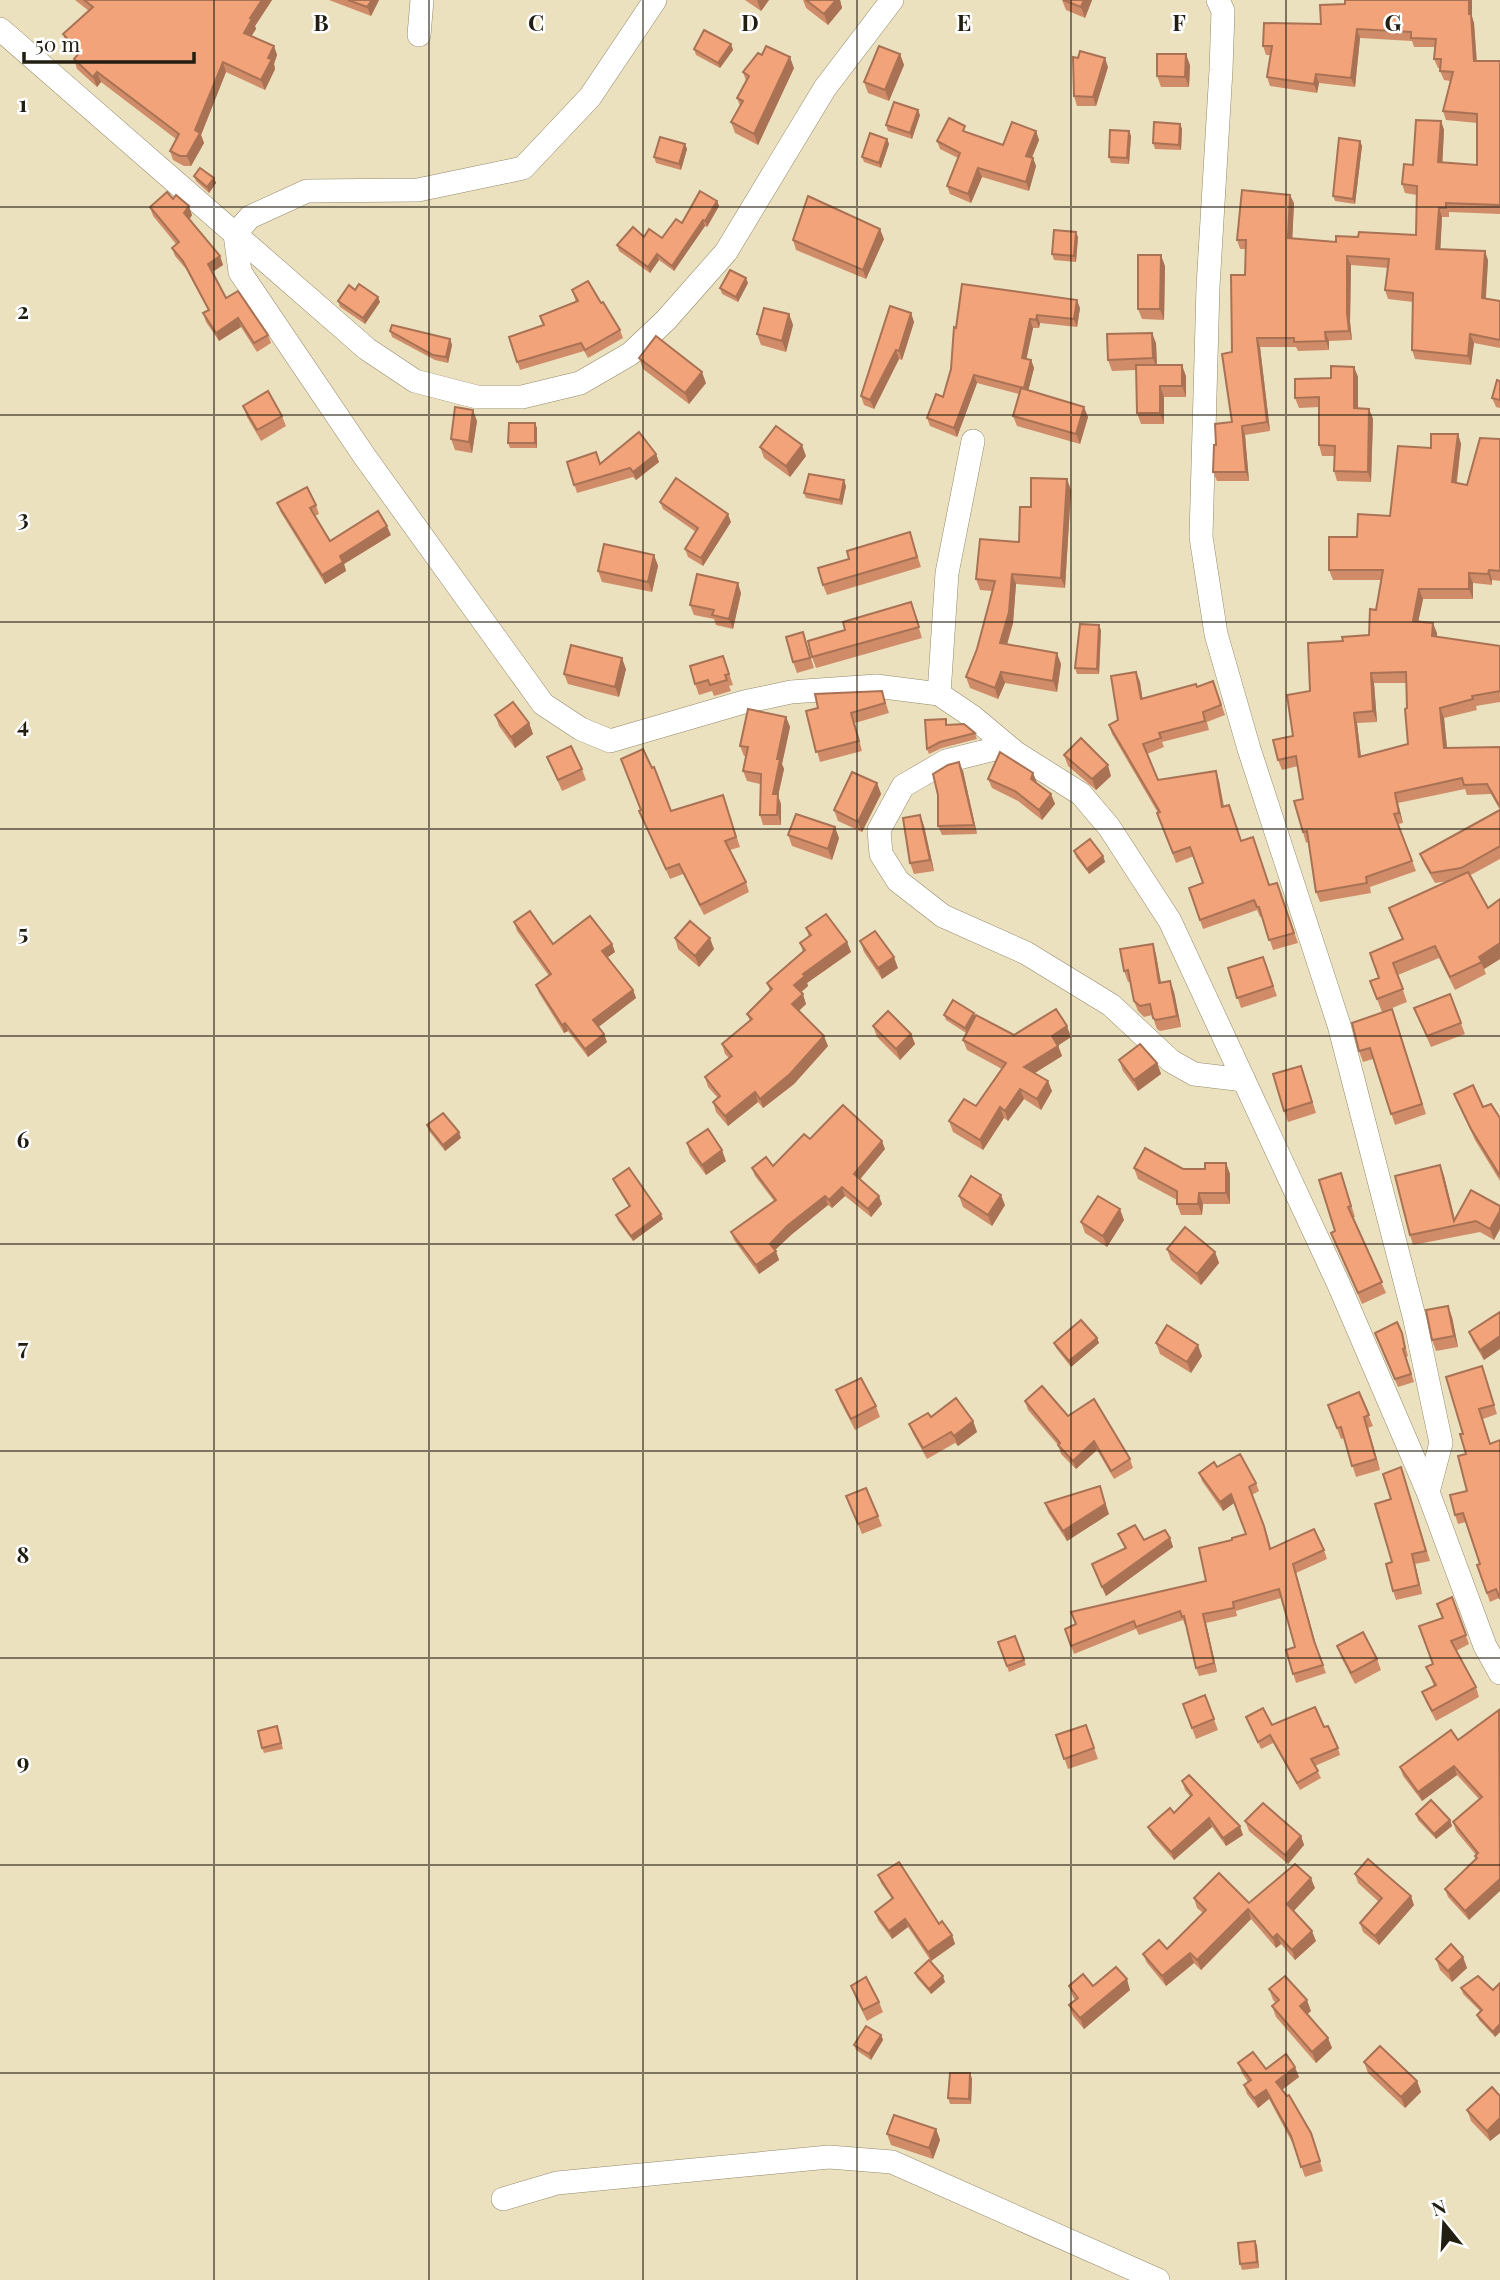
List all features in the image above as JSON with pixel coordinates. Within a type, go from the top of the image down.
[{"type":"street","points":[[419,35],[422,0]]},
{"type":"street","points":[[655,0],[590,97],[523,168],[418,190],[307,191],[250,217],[235,234],[240,272],[365,457],[543,704],[581,729],[610,741],[744,702],[791,692],[876,687],[939,694],[973,717],[1007,746],[1081,794],[1109,827],[1170,921],[1339,1285],[1428,1492],[1485,1646],[1500,1673]]},
{"type":"street","points":[[0,29],[367,349],[415,381],[477,397],[522,397],[580,383],[630,354],[666,320],[726,252],[825,88],[892,0]]},
{"type":"street","points":[[1217,0],[1223,11],[1222,70],[1208,287],[1202,537],[1216,634],[1249,748],[1339,1025],[1415,1320],[1441,1443],[1428,1492]]},
{"type":"street","points":[[939,694],[947,573],[974,441]]},
{"type":"street","points":[[1007,746],[946,761],[903,786],[879,830],[881,854],[898,881],[943,916],[1026,953],[1111,1004],[1171,1061],[1194,1074],[1244,1080]]},
{"type":"street","points":[[503,2199],[557,2183],[816,2158],[892,2162],[1158,2280]]},
{"type":"building","points":[[84,0],[262,0],[244,33],[274,46],[268,58],[272,59],[261,80],[223,62],[195,130],[200,133],[187,156],[180,156],[170,151],[179,134],[97,72],[93,77],[74,59],[80,52],[63,34],[93,7]]},
{"type":"building","points":[[348,0],[372,0],[367,7]]},
{"type":"building","points":[[806,0],[836,0],[824,14]]},
{"type":"building","points":[[1063,0],[1084,0],[1081,7]]},
{"type":"building","points":[[1345,0],[1469,0],[1474,61],[1500,61],[1500,205],[1446,203],[1446,208],[1439,208],[1436,249],[1485,251],[1482,298],[1500,301],[1500,340],[1470,334],[1468,356],[1412,350],[1413,293],[1385,290],[1389,259],[1347,256],[1349,331],[1325,332],[1326,341],[1294,342],[1294,338],[1257,338],[1267,422],[1242,426],[1246,472],[1213,472],[1215,424],[1232,422],[1222,354],[1232,352],[1231,275],[1245,275],[1246,240],[1237,240],[1242,190],[1290,195],[1288,238],[1336,242],[1336,236],[1358,237],[1359,232],[1416,235],[1417,186],[1402,184],[1404,164],[1413,165],[1416,120],[1441,121],[1438,162],[1477,165],[1477,114],[1443,111],[1453,72],[1440,71],[1441,59],[1434,59],[1436,39],[1411,38],[1411,32],[1357,29],[1351,78],[1316,74],[1314,84],[1267,77],[1272,46],[1263,46],[1264,23],[1321,24],[1320,5],[1345,4]]},
{"type":"building","points":[[704,30],[731,44],[718,63],[694,49]]},
{"type":"building","points":[[766,46],[790,57],[754,134],[731,122],[743,101],[737,98],[749,76],[743,72],[758,53],[762,55]]},
{"type":"building","points":[[879,46],[900,54],[885,90],[864,82]]},
{"type":"building","points":[[1080,51],[1105,58],[1093,97],[1074,96],[1073,57],[1078,58]]},
{"type":"building","points":[[1157,54],[1186,54],[1185,77],[1157,76]]},
{"type":"building","points":[[894,102],[918,110],[910,133],[886,125]]},
{"type":"building","points":[[949,118],[965,126],[963,131],[1003,145],[1012,122],[1036,131],[1026,156],[1033,158],[1026,182],[978,168],[968,194],[947,186],[960,153],[937,141]]},
{"type":"building","points":[[1154,122],[1180,124],[1179,145],[1153,143]]},
{"type":"building","points":[[1110,130],[1129,131],[1127,158],[1109,157]]},
{"type":"building","points":[[870,133],[887,139],[879,163],[862,157]]},
{"type":"building","points":[[660,137],[685,144],[679,164],[654,157]]},
{"type":"building","points":[[1339,138],[1360,141],[1353,199],[1333,196]]},
{"type":"building","points":[[200,168],[214,178],[207,187],[194,176]]},
{"type":"building","points":[[700,191],[717,201],[672,266],[657,254],[648,267],[617,245],[633,227],[644,237],[649,229],[662,238],[676,219],[682,223]]},
{"type":"building","points":[[167,192],[173,199],[176,195],[189,206],[184,213],[220,256],[208,264],[226,298],[238,291],[268,335],[254,343],[238,318],[216,333],[203,313],[209,310],[183,261],[172,248],[179,242],[150,207]]},
{"type":"building","points":[[808,196],[880,229],[863,270],[793,240]]},
{"type":"building","points":[[1054,230],[1076,232],[1074,256],[1052,254]]},
{"type":"building","points":[[1138,255],[1161,255],[1160,309],[1138,309]]},
{"type":"building","points":[[730,270],[746,278],[736,297],[720,288]]},
{"type":"building","points":[[588,281],[620,330],[585,350],[581,343],[517,362],[509,337],[544,325],[540,316],[578,301],[572,290]]},
{"type":"building","points":[[359,284],[378,297],[363,318],[338,301],[349,285],[355,290]]},
{"type":"building","points":[[962,284],[1077,300],[1074,319],[1037,315],[1036,320],[1030,319],[1022,358],[1031,360],[1024,388],[974,375],[954,428],[927,418],[936,394],[943,397],[951,369],[954,327],[956,328]]},
{"type":"building","points":[[890,306],[911,313],[899,351],[896,350],[870,400],[861,396]]},
{"type":"building","points":[[764,308],[789,314],[782,341],[757,334]]},
{"type":"building","points":[[392,325],[450,339],[446,357],[433,355],[390,331]]},
{"type":"building","points":[[1152,333],[1153,358],[1108,360],[1107,334]]},
{"type":"building","points":[[656,336],[702,372],[685,393],[639,358]]},
{"type":"building","points":[[1136,365],[1182,365],[1182,386],[1160,386],[1160,413],[1137,413]]},
{"type":"building","points":[[1331,366],[1354,367],[1354,408],[1369,409],[1368,472],[1334,471],[1335,446],[1319,445],[1319,397],[1295,398],[1295,379],[1331,378]]},
{"type":"building","points":[[1497,380],[1500,381],[1500,400],[1492,398]]},
{"type":"building","points":[[1021,388],[1084,407],[1076,434],[1013,416]]},
{"type":"building","points":[[268,391],[282,416],[257,430],[243,406]]},
{"type":"building","points":[[455,407],[473,410],[469,442],[451,439]]},
{"type":"building","points":[[509,423],[535,423],[535,443],[508,443]]},
{"type":"building","points":[[776,426],[802,445],[786,466],[760,447]]},
{"type":"building","points":[[639,432],[656,454],[633,472],[630,468],[574,485],[567,462],[596,452],[600,464]]},
{"type":"building","points":[[1431,434],[1458,434],[1452,482],[1467,485],[1480,438],[1500,439],[1500,571],[1489,570],[1488,574],[1469,573],[1469,589],[1419,589],[1413,621],[1433,623],[1432,636],[1500,646],[1500,691],[1472,696],[1473,699],[1440,708],[1444,748],[1500,747],[1500,807],[1487,784],[1464,785],[1462,778],[1395,793],[1399,813],[1394,814],[1412,861],[1366,877],[1367,883],[1316,892],[1307,831],[1303,832],[1294,801],[1303,799],[1296,756],[1278,760],[1273,740],[1293,736],[1287,695],[1310,691],[1308,643],[1343,641],[1342,637],[1369,635],[1370,609],[1376,610],[1383,570],[1329,570],[1329,537],[1357,537],[1358,514],[1390,516],[1398,446],[1431,448]],"holes":[[[1406,672],[1408,744],[1359,757],[1354,713],[1373,711],[1371,673]]]},
{"type":"building","points":[[809,474],[844,480],[840,500],[804,493]]},
{"type":"building","points":[[676,478],[728,514],[701,558],[685,549],[698,528],[660,502]]},
{"type":"building","points":[[1031,478],[1067,479],[1061,578],[1012,574],[1009,612],[1000,643],[1057,653],[1053,681],[1001,672],[995,688],[966,677],[977,649],[995,581],[976,579],[980,539],[1019,542],[1020,507],[1031,507]]},
{"type":"building","points":[[307,487],[316,505],[310,508],[330,541],[378,511],[387,526],[340,556],[343,562],[322,575],[277,503]]},
{"type":"building","points":[[910,532],[917,557],[823,585],[818,568],[849,559],[847,551]]},
{"type":"building","points":[[604,544],[654,555],[648,582],[598,571]]},
{"type":"building","points":[[697,574],[738,583],[729,619],[712,615],[714,610],[690,605]]},
{"type":"building","points":[[911,602],[919,627],[812,657],[808,641],[845,630],[843,622]]},
{"type":"building","points":[[1080,624],[1099,625],[1097,669],[1075,668]]},
{"type":"building","points":[[803,632],[810,658],[793,662],[786,637]]},
{"type":"building","points":[[571,645],[622,658],[615,687],[564,674]]},
{"type":"building","points":[[723,656],[729,674],[725,675],[727,680],[710,685],[708,680],[695,684],[690,666]]},
{"type":"building","points":[[1136,672],[1141,699],[1213,681],[1221,705],[1203,712],[1205,721],[1159,733],[1161,738],[1143,744],[1158,780],[1216,771],[1222,807],[1229,805],[1241,841],[1253,837],[1269,885],[1277,883],[1294,933],[1269,940],[1259,907],[1254,900],[1200,920],[1189,888],[1203,883],[1190,847],[1173,853],[1157,813],[1160,812],[1109,725],[1118,720],[1111,676]]},
{"type":"building","points":[[882,691],[885,703],[851,713],[859,741],[816,752],[806,711],[818,708],[815,694]]},
{"type":"building","points":[[513,702],[529,723],[511,737],[495,715]]},
{"type":"building","points":[[748,709],[786,717],[773,794],[778,794],[777,815],[760,815],[761,774],[743,771],[748,747],[740,746]]},
{"type":"building","points":[[946,719],[946,725],[964,724],[975,733],[940,742],[927,749],[925,720]]},
{"type":"building","points":[[1081,738],[1108,765],[1092,779],[1064,755]]},
{"type":"building","points":[[571,746],[582,769],[558,780],[547,757]]},
{"type":"building","points":[[643,749],[652,768],[654,767],[671,811],[723,795],[736,837],[725,841],[746,882],[700,905],[679,864],[666,869],[639,811],[641,810],[621,759]]},
{"type":"building","points":[[1000,752],[1033,773],[1031,779],[1051,794],[1039,810],[1015,791],[988,779]]},
{"type":"building","points":[[959,762],[974,825],[938,826],[938,795],[933,774]]},
{"type":"building","points":[[852,772],[877,783],[858,822],[834,810]]},
{"type":"building","points":[[1500,810],[1500,846],[1461,868],[1431,873],[1420,854]]},
{"type":"building","points":[[796,814],[835,827],[828,849],[788,835]]},
{"type":"building","points":[[920,815],[930,860],[910,863],[903,818]]},
{"type":"building","points":[[1090,839],[1103,856],[1087,869],[1074,851]]},
{"type":"building","points":[[1468,872],[1488,908],[1500,899],[1500,943],[1479,957],[1482,962],[1450,977],[1435,946],[1393,963],[1403,989],[1377,999],[1370,981],[1379,978],[1370,953],[1403,939],[1389,908]]},
{"type":"building","points":[[530,911],[553,944],[590,916],[612,944],[602,951],[633,990],[593,1020],[604,1034],[585,1049],[565,1023],[562,1025],[536,985],[551,974],[514,922]]},
{"type":"building","points":[[826,914],[847,942],[803,974],[805,976],[794,985],[803,994],[792,1004],[824,1036],[790,1074],[760,1099],[755,1092],[725,1116],[713,1102],[720,1096],[705,1077],[732,1056],[722,1044],[752,1019],[747,1014],[772,989],[767,983],[805,950],[800,943],[811,935],[806,928]]},
{"type":"building","points":[[690,921],[710,938],[695,956],[675,938]]},
{"type":"building","points":[[875,931],[894,957],[878,968],[860,941]]},
{"type":"building","points":[[1153,944],[1159,983],[1170,981],[1177,1016],[1156,1020],[1153,1018],[1150,1004],[1140,1006],[1134,1001],[1128,970],[1124,971],[1120,949]]},
{"type":"building","points":[[1263,957],[1273,986],[1237,998],[1228,968]]},
{"type":"building","points":[[1450,994],[1461,1023],[1427,1036],[1414,1008]]},
{"type":"building","points":[[953,1000],[974,1013],[965,1028],[944,1015]]},
{"type":"building","points":[[1056,1009],[1067,1026],[1052,1036],[1058,1046],[1024,1067],[1048,1081],[1037,1099],[1020,1089],[1005,1111],[1000,1107],[980,1140],[949,1121],[964,1099],[976,1106],[1006,1063],[963,1040],[976,1015],[1014,1035]]},
{"type":"building","points":[[1392,1009],[1422,1104],[1391,1114],[1370,1048],[1359,1051],[1352,1023]]},
{"type":"building","points":[[888,1011],[911,1034],[896,1049],[873,1026]]},
{"type":"building","points":[[1140,1044],[1157,1063],[1134,1080],[1119,1060]]},
{"type":"building","points":[[1301,1066],[1312,1102],[1284,1111],[1273,1074]]},
{"type":"building","points":[[1473,1085],[1483,1107],[1491,1104],[1500,1118],[1500,1176],[1471,1129],[1454,1094]]},
{"type":"building","points":[[843,1105],[882,1141],[854,1174],[879,1196],[868,1209],[842,1187],[829,1200],[825,1196],[787,1226],[770,1244],[776,1251],[756,1265],[731,1232],[776,1200],[752,1168],[766,1157],[773,1166],[804,1134],[810,1139]]},
{"type":"building","points":[[443,1113],[459,1132],[443,1145],[427,1125]]},
{"type":"building","points":[[708,1129],[722,1150],[702,1165],[687,1143]]},
{"type":"building","points":[[1145,1148],[1183,1169],[1205,1169],[1205,1163],[1226,1163],[1226,1193],[1199,1193],[1198,1204],[1177,1204],[1177,1191],[1134,1168]]},
{"type":"building","points":[[1440,1165],[1454,1221],[1471,1190],[1500,1206],[1490,1229],[1476,1221],[1410,1235],[1395,1176]]},
{"type":"building","points":[[629,1168],[661,1214],[631,1236],[616,1215],[630,1206],[613,1179]]},
{"type":"building","points":[[1341,1173],[1351,1206],[1348,1207],[1382,1282],[1358,1293],[1331,1233],[1335,1231],[1319,1180]]},
{"type":"building","points":[[971,1176],[1001,1195],[988,1215],[959,1196]]},
{"type":"building","points":[[1098,1196],[1120,1209],[1103,1236],[1081,1222]]},
{"type":"building","points":[[1185,1227],[1215,1252],[1197,1274],[1167,1249]]},
{"type":"building","points":[[1448,1306],[1454,1336],[1432,1340],[1426,1310]]},
{"type":"building","points":[[1500,1312],[1500,1336],[1480,1350],[1469,1332]]},
{"type":"building","points":[[1081,1320],[1097,1338],[1069,1361],[1054,1343]]},
{"type":"building","points":[[1397,1322],[1411,1374],[1395,1379],[1375,1333]]},
{"type":"building","points":[[1167,1325],[1198,1345],[1187,1362],[1156,1343]]},
{"type":"building","points":[[1482,1366],[1494,1405],[1479,1409],[1490,1444],[1500,1440],[1500,1599],[1496,1589],[1487,1593],[1463,1513],[1455,1515],[1450,1495],[1467,1491],[1458,1456],[1466,1454],[1460,1434],[1463,1434],[1446,1377]]},
{"type":"building","points":[[861,1378],[876,1406],[851,1419],[836,1390]]},
{"type":"building","points":[[1042,1386],[1068,1416],[1094,1399],[1130,1459],[1111,1471],[1094,1441],[1073,1461],[1025,1401]]},
{"type":"building","points":[[1359,1392],[1369,1415],[1364,1417],[1376,1459],[1352,1466],[1341,1427],[1337,1428],[1328,1405]]},
{"type":"building","points":[[956,1398],[973,1421],[954,1436],[951,1432],[923,1448],[909,1424],[928,1413],[931,1417]]},
{"type":"building","points":[[1240,1454],[1256,1483],[1249,1487],[1270,1549],[1314,1529],[1324,1550],[1293,1564],[1323,1665],[1293,1674],[1286,1650],[1295,1647],[1279,1589],[1233,1602],[1234,1608],[1203,1614],[1214,1663],[1196,1668],[1184,1616],[1182,1617],[1180,1611],[1136,1627],[1134,1621],[1071,1646],[1065,1629],[1076,1624],[1071,1612],[1206,1581],[1199,1548],[1246,1534],[1231,1494],[1220,1502],[1199,1473],[1214,1462],[1217,1467]]},
{"type":"building","points":[[1401,1467],[1426,1551],[1412,1554],[1419,1585],[1393,1591],[1386,1564],[1392,1562],[1375,1504],[1391,1499],[1383,1474]]},
{"type":"building","points":[[1100,1486],[1105,1504],[1063,1531],[1045,1503]]},
{"type":"building","points":[[866,1488],[878,1516],[858,1524],[846,1496]]},
{"type":"building","points":[[1135,1525],[1144,1540],[1165,1530],[1170,1538],[1102,1587],[1092,1564],[1126,1548],[1118,1534]]},
{"type":"building","points":[[1452,1597],[1466,1635],[1451,1641],[1476,1687],[1432,1711],[1422,1692],[1436,1685],[1426,1667],[1433,1664],[1419,1626],[1443,1618],[1437,1604]]},
{"type":"building","points":[[1363,1632],[1377,1659],[1351,1673],[1337,1646]]},
{"type":"building","points":[[1015,1636],[1024,1660],[1007,1666],[998,1642]]},
{"type":"building","points":[[1205,1695],[1214,1719],[1192,1728],[1183,1704]]},
{"type":"building","points":[[1315,1707],[1338,1748],[1311,1759],[1318,1771],[1297,1783],[1270,1735],[1258,1742],[1246,1717],[1263,1708],[1272,1725]]},
{"type":"building","points":[[1499,1710],[1500,1879],[1465,1911],[1445,1889],[1477,1858],[1475,1856],[1478,1853],[1453,1822],[1482,1797],[1454,1766],[1418,1792],[1400,1767],[1451,1730],[1458,1740]]},
{"type":"building","points":[[1086,1725],[1094,1748],[1064,1759],[1056,1735]]},
{"type":"building","points":[[277,1726],[281,1743],[262,1748],[258,1731]]},
{"type":"building","points":[[1189,1775],[1240,1826],[1223,1838],[1209,1818],[1171,1852],[1148,1827],[1170,1808],[1174,1813],[1192,1795],[1182,1781]]},
{"type":"building","points":[[1431,1800],[1450,1820],[1434,1834],[1416,1814]]},
{"type":"building","points":[[1263,1803],[1301,1836],[1285,1855],[1245,1821]]},
{"type":"building","points":[[1368,1859],[1411,1896],[1375,1936],[1360,1923],[1382,1898],[1355,1874]]},
{"type":"building","points":[[899,1862],[939,1924],[942,1921],[952,1935],[928,1952],[905,1919],[889,1931],[875,1912],[893,1898],[878,1875]]},
{"type":"building","points":[[1295,1864],[1311,1878],[1287,1904],[1312,1931],[1292,1950],[1277,1934],[1273,1938],[1248,1909],[1197,1960],[1190,1953],[1162,1976],[1143,1954],[1159,1940],[1167,1949],[1206,1910],[1194,1898],[1219,1873],[1249,1903]]},
{"type":"building","points":[[1451,1944],[1463,1957],[1448,1971],[1436,1959]]},
{"type":"building","points":[[929,1960],[943,1976],[929,1989],[915,1973]]},
{"type":"building","points":[[1116,1967],[1127,1979],[1080,2018],[1069,2005],[1078,1998],[1069,1986],[1083,1974],[1093,1986]]},
{"type":"building","points":[[1285,1976],[1307,2000],[1300,2006],[1328,2038],[1312,2052],[1272,2006],[1279,2000],[1269,1989]]},
{"type":"building","points":[[1478,1976],[1493,1990],[1500,1983],[1500,2024],[1493,2032],[1477,2015],[1482,2010],[1461,1988]]},
{"type":"building","points":[[866,1977],[879,2002],[863,2010],[851,1986]]},
{"type":"building","points":[[866,2026],[881,2035],[869,2054],[854,2045]]},
{"type":"building","points":[[1380,2046],[1417,2081],[1401,2097],[1364,2062]]},
{"type":"building","points":[[1253,2052],[1266,2069],[1286,2054],[1295,2067],[1276,2082],[1287,2096],[1289,2095],[1311,2133],[1320,2161],[1301,2167],[1291,2136],[1266,2090],[1254,2098],[1244,2085],[1251,2080],[1238,2063]]},
{"type":"building","points":[[950,2073],[970,2073],[969,2099],[948,2098]]},
{"type":"building","points":[[1492,2087],[1500,2096],[1500,2118],[1487,2131],[1467,2110]]},
{"type":"building","points":[[894,2115],[936,2129],[929,2148],[887,2134]]},
{"type":"building","points":[[1255,2241],[1257,2262],[1240,2264],[1238,2243]]}]
